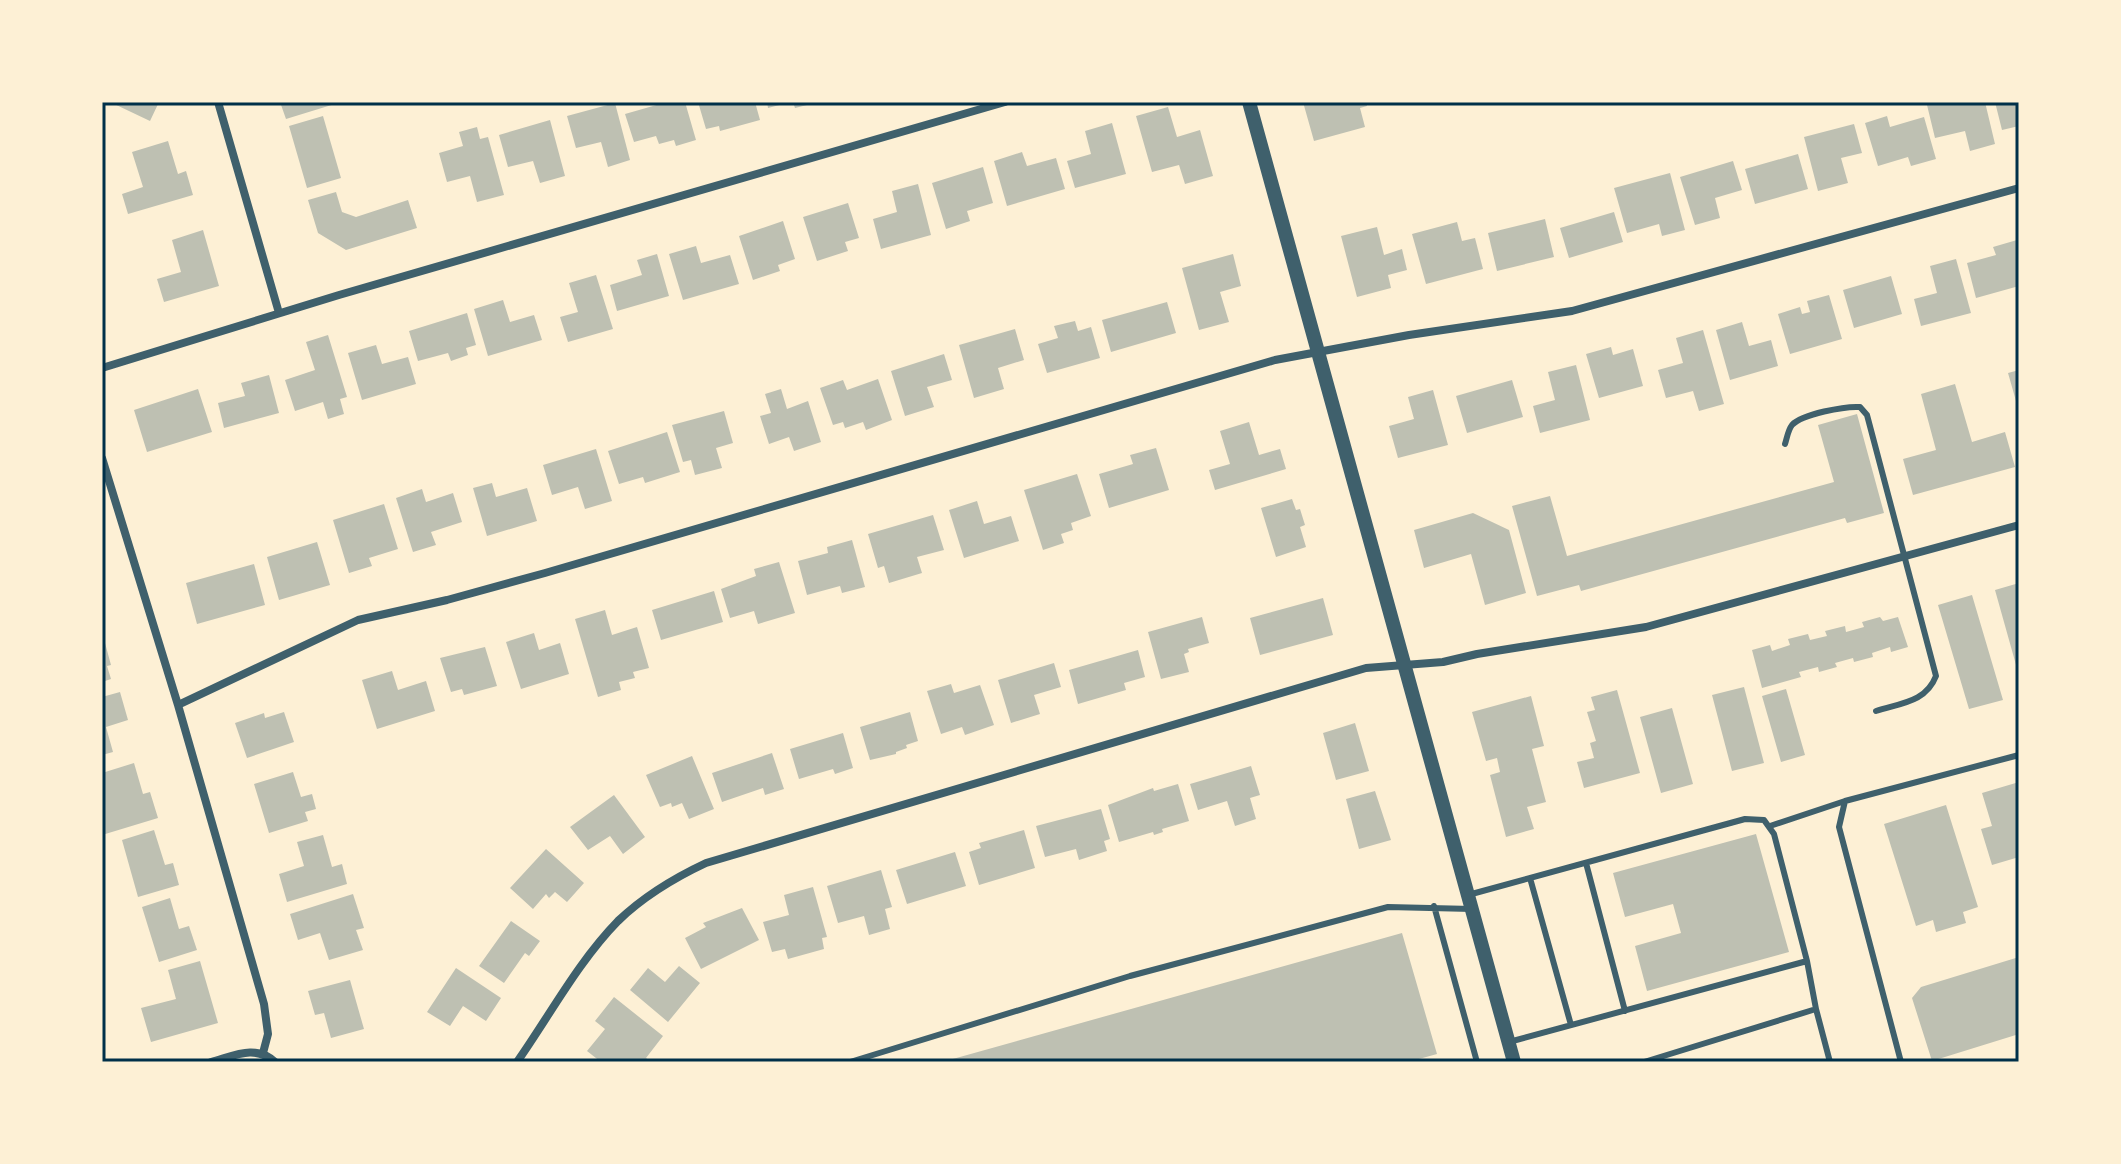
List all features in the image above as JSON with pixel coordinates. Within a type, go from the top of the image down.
[{"type":"street","points":[[218,102],[279,313]]},
{"type":"street","points":[[102,368],[279,313],[1005,102]]},
{"type":"street","points":[[1249,102],[1514,1062]]},
{"type":"street","points":[[178,705],[358,620],[545,573],[1275,360],[1572,311],[2019,188]]},
{"type":"street","points":[[102,458],[178,705],[264,1004],[268,1034],[263,1053]]},
{"type":"street","points":[[517,1062],[593,949],[620,920],[666,883],[706,863],[1366,668],[1443,662],[1646,627],[2019,525]]},
{"type":"street","points":[[211,1062],[243,1053],[263,1053],[275,1062]]},
{"type":"lane","points":[[1785,444],[1790,427],[1799,420],[1847,406],[1860,407],[1867,415],[1936,676],[1930,690],[1915,699],[1876,711]]},
{"type":"lane","points":[[1770,826],[1845,801],[2019,755]]},
{"type":"lane","points":[[1845,801],[1839,827],[1901,1062]]},
{"type":"lane","points":[[850,1062],[1130,976],[1251,943],[1388,907],[1470,902],[1530,878],[1745,819],[1764,820],[1770,826],[1807,961],[1830,1062]]},
{"type":"lane","points":[[1586,863],[1625,1011]]},
{"type":"lane","points":[[1530,878],[1571,1025]]},
{"type":"lane","points":[[1434,906],[1477,1062]]},
{"type":"lane","points":[[1509,1042],[1807,961]]},
{"type":"lane","points":[[1644,1062],[1816,1009]]},
{"type":"building","points":[[110,102],[159,102],[150,121]]},
{"type":"building","points":[[280,102],[338,102],[338,103],[286,119]]},
{"type":"building","points":[[667,102],[685,102],[696,140],[676,146],[674,140],[659,144],[656,136],[634,142],[625,114]]},
{"type":"building","points":[[698,102],[755,102],[760,120],[720,131],[719,126],[706,129]]},
{"type":"building","points":[[767,102],[787,102],[787,103],[768,108]]},
{"type":"building","points":[[793,102],[815,102],[815,103],[795,108]]},
{"type":"building","points":[[1303,102],[1366,102],[1367,106],[1360,108],[1365,127],[1314,141]]},
{"type":"building","points":[[1985,102],[1995,144],[1970,151],[1965,131],[1935,138],[1927,105]]},
{"type":"building","points":[[1995,102],[2019,102],[2019,126],[2002,130]]},
{"type":"building","points":[[615,103],[630,160],[608,167],[601,142],[576,148],[567,116]]},
{"type":"building","points":[[1168,107],[1177,137],[1200,130],[1213,176],[1185,184],[1179,165],[1152,172],[1136,116]]},
{"type":"building","points":[[323,116],[341,178],[307,188],[289,126]]},
{"type":"building","points":[[1887,116],[1890,127],[1924,117],[1936,159],[1911,166],[1908,157],[1878,166],[1865,123]]},
{"type":"building","points":[[550,120],[565,176],[540,183],[533,161],[508,167],[499,135]]},
{"type":"building","points":[[1112,123],[1126,174],[1075,188],[1067,161],[1091,154],[1085,131]]},
{"type":"building","points":[[1854,124],[1862,153],[1841,158],[1848,183],[1818,191],[1804,137]]},
{"type":"building","points":[[477,127],[480,139],[488,137],[504,195],[477,202],[470,176],[447,182],[439,153],[463,146],[459,132]]},
{"type":"building","points":[[168,141],[178,174],[186,171],[193,195],[128,214],[122,194],[143,187],[132,152]]},
{"type":"building","points":[[1022,152],[1027,166],[1056,158],[1065,189],[1007,206],[994,161]]},
{"type":"building","points":[[1798,154],[1808,189],[1755,204],[1745,169]]},
{"type":"building","points":[[1733,161],[1742,190],[1715,198],[1720,218],[1695,225],[1680,177]]},
{"type":"building","points":[[983,167],[993,203],[967,211],[970,221],[946,229],[932,183]]},
{"type":"building","points":[[1670,173],[1685,230],[1662,236],[1659,224],[1627,233],[1614,188]]},
{"type":"building","points":[[918,184],[931,235],[881,249],[873,219],[897,212],[892,191]]},
{"type":"building","points":[[336,192],[342,212],[356,217],[408,200],[417,228],[346,250],[318,233],[308,200]]},
{"type":"building","points":[[848,203],[859,238],[845,242],[848,251],[817,261],[803,217]]},
{"type":"building","points":[[1614,212],[1623,242],[1569,258],[1560,228]]},
{"type":"building","points":[[1545,219],[1554,257],[1497,271],[1488,233]]},
{"type":"building","points":[[783,221],[795,259],[778,265],[780,271],[753,280],[739,236]]},
{"type":"building","points":[[1457,222],[1462,241],[1475,238],[1483,269],[1426,284],[1412,234]]},
{"type":"building","points":[[1377,227],[1384,255],[1402,249],[1407,270],[1388,275],[1391,288],[1357,297],[1341,236]]},
{"type":"building","points":[[203,230],[219,286],[164,302],[157,279],[181,272],[172,240]]},
{"type":"building","points":[[2017,240],[2019,286],[1976,298],[1967,263],[1996,255],[1993,247]]},
{"type":"building","points":[[696,246],[701,263],[730,255],[739,284],[683,300],[669,254]]},
{"type":"building","points":[[657,254],[669,296],[617,311],[610,285],[642,275],[637,260]]},
{"type":"building","points":[[1233,254],[1241,286],[1220,292],[1229,322],[1199,330],[1182,268]]},
{"type":"building","points":[[1956,259],[1971,313],[1921,326],[1914,299],[1937,293],[1930,266]]},
{"type":"building","points":[[596,275],[613,329],[568,342],[560,317],[578,312],[569,283]]},
{"type":"building","points":[[1891,276],[1902,314],[1854,328],[1843,290]]},
{"type":"building","points":[[1829,295],[1842,339],[1790,354],[1778,314],[1800,307],[1802,314],[1810,312],[1807,301]]},
{"type":"building","points":[[503,300],[510,322],[534,315],[542,340],[488,356],[474,309]]},
{"type":"building","points":[[1167,302],[1176,333],[1111,352],[1102,320]]},
{"type":"building","points":[[467,313],[476,345],[466,348],[468,355],[451,361],[448,353],[418,361],[409,331]]},
{"type":"building","points":[[1075,321],[1078,331],[1091,327],[1100,358],[1047,373],[1038,344],[1058,338],[1054,326]]},
{"type":"building","points":[[1742,322],[1749,346],[1771,340],[1778,366],[1730,380],[1716,330]]},
{"type":"building","points":[[1015,329],[1024,360],[998,368],[1004,389],[974,398],[959,345]]},
{"type":"building","points":[[1703,330],[1724,404],[1699,411],[1693,391],[1666,398],[1658,370],[1683,363],[1676,338]]},
{"type":"building","points":[[328,335],[347,397],[340,399],[344,414],[328,419],[323,402],[295,411],[285,380],[315,370],[306,342]]},
{"type":"building","points":[[376,345],[382,364],[408,357],[416,384],[362,400],[348,353]]},
{"type":"building","points":[[1611,347],[1613,355],[1633,349],[1643,386],[1599,398],[1586,354]]},
{"type":"building","points":[[944,354],[952,380],[927,387],[934,407],[905,416],[891,371]]},
{"type":"building","points":[[1576,365],[1590,420],[1540,433],[1533,406],[1555,400],[1548,372]]},
{"type":"building","points":[[2019,370],[2019,408],[2018,408],[2008,373]]},
{"type":"building","points":[[269,375],[279,413],[224,428],[218,403],[245,396],[241,383]]},
{"type":"building","points":[[878,379],[892,420],[866,430],[863,422],[845,428],[843,422],[833,425],[820,388],[843,380],[847,390]]},
{"type":"building","points":[[1512,380],[1523,417],[1467,433],[1456,396]]},
{"type":"building","points":[[1955,384],[1972,442],[2005,432],[2015,467],[1913,495],[1903,459],[1936,450],[1921,394]]},
{"type":"building","points":[[198,389],[212,432],[147,452],[134,410]]},
{"type":"building","points":[[781,389],[787,409],[808,401],[821,442],[794,451],[789,437],[769,444],[760,416],[771,413],[765,394]]},
{"type":"building","points":[[1433,390],[1448,445],[1398,458],[1389,426],[1414,419],[1408,397]]},
{"type":"building","points":[[724,411],[733,443],[716,448],[722,468],[695,475],[691,460],[683,462],[672,425]]},
{"type":"building","points":[[1857,414],[1884,513],[1847,523],[1845,518],[1581,591],[1579,585],[1537,596],[1512,506],[1550,496],[1567,556],[1834,482],[1818,425]]},
{"type":"building","points":[[1249,422],[1259,455],[1280,449],[1286,469],[1215,490],[1209,470],[1230,464],[1220,431]]},
{"type":"building","points":[[667,432],[680,472],[645,483],[643,477],[619,484],[608,451]]},
{"type":"building","points":[[1156,448],[1169,490],[1109,508],[1099,474],[1133,464],[1130,455]]},
{"type":"building","points":[[596,449],[612,501],[585,509],[578,487],[552,495],[543,465]]},
{"type":"building","points":[[1077,474],[1091,516],[1071,523],[1073,530],[1061,534],[1064,543],[1043,550],[1024,490]]},
{"type":"building","points":[[492,483],[496,497],[527,488],[537,521],[487,536],[473,488]]},
{"type":"building","points":[[422,489],[426,502],[453,493],[462,522],[431,532],[436,545],[413,552],[396,498]]},
{"type":"building","points":[[1292,499],[1296,510],[1300,509],[1305,525],[1300,527],[1306,547],[1276,557],[1261,508]]},
{"type":"building","points":[[977,501],[984,524],[1011,516],[1019,541],[964,558],[949,510]]},
{"type":"building","points":[[384,504],[398,549],[369,558],[372,566],[349,573],[333,520]]},
{"type":"building","points":[[1473,513],[1509,530],[1526,593],[1485,605],[1471,554],[1424,568],[1414,530]]},
{"type":"building","points":[[933,515],[944,550],[917,557],[922,573],[889,583],[884,566],[878,568],[868,534]]},
{"type":"building","points":[[852,540],[865,587],[842,593],[840,586],[807,595],[798,561],[828,553],[827,547]]},
{"type":"building","points":[[317,542],[330,585],[279,600],[267,557]]},
{"type":"building","points":[[779,562],[795,613],[758,624],[754,611],[730,618],[721,589],[756,576],[754,569]]},
{"type":"building","points":[[254,564],[265,605],[197,624],[186,583]]},
{"type":"building","points":[[2019,583],[2019,672],[2018,672],[1995,590]]},
{"type":"building","points":[[714,591],[723,622],[661,640],[652,610]]},
{"type":"building","points":[[1972,595],[2003,700],[1969,709],[1938,605]]},
{"type":"building","points":[[1323,598],[1333,635],[1260,655],[1250,618]]},
{"type":"building","points":[[605,610],[612,635],[637,627],[649,668],[633,672],[635,678],[619,682],[621,690],[598,697],[575,619]]},
{"type":"building","points":[[1202,617],[1209,643],[1188,649],[1189,652],[1184,654],[1189,672],[1161,679],[1148,632]]},
{"type":"building","points":[[1880,617],[1883,621],[1898,617],[1908,647],[1891,652],[1890,647],[1872,653],[1873,657],[1835,663],[1837,667],[1819,672],[1818,667],[1799,672],[1801,677],[1762,688],[1752,650],[1770,645],[1772,651],[1790,645],[1788,639],[1808,634],[1810,640],[1827,636],[1825,631],[1845,626],[1846,632],[1864,627],[1862,622]]},
{"type":"building","points":[[102,632],[111,665],[107,666],[111,679],[102,682]]},
{"type":"building","points":[[534,633],[539,650],[560,643],[569,674],[521,689],[506,642]]},
{"type":"building","points":[[485,647],[497,686],[464,695],[462,689],[451,692],[440,658]]},
{"type":"building","points":[[1138,650],[1145,677],[1124,683],[1126,690],[1078,704],[1069,670]]},
{"type":"building","points":[[1054,663],[1061,687],[1034,695],[1040,714],[1011,723],[998,680]]},
{"type":"building","points":[[392,671],[398,690],[426,681],[435,711],[377,729],[362,680]]},
{"type":"building","points":[[951,684],[954,693],[980,685],[994,725],[965,735],[962,727],[941,734],[927,691]]},
{"type":"building","points":[[1744,687],[1764,763],[1732,771],[1712,695]]},
{"type":"building","points":[[1786,689],[1805,755],[1781,762],[1762,696]]},
{"type":"building","points":[[1617,690],[1640,773],[1584,788],[1577,762],[1594,758],[1590,743],[1596,741],[1587,712],[1595,710],[1591,697]]},
{"type":"building","points":[[120,692],[128,720],[106,727],[113,752],[102,755],[102,697]]},
{"type":"building","points":[[1531,696],[1544,746],[1532,749],[1546,802],[1527,807],[1534,829],[1506,837],[1490,775],[1500,772],[1497,758],[1486,761],[1472,712]]},
{"type":"building","points":[[1672,708],[1693,784],[1661,793],[1640,717]]},
{"type":"building","points":[[284,712],[294,742],[247,758],[235,723],[264,713],[265,718]]},
{"type":"building","points":[[910,712],[918,741],[906,745],[907,748],[896,754],[870,760],[860,727]]},
{"type":"building","points":[[1355,723],[1369,771],[1336,780],[1323,733]]},
{"type":"building","points":[[843,733],[853,768],[835,774],[833,769],[799,779],[790,749]]},
{"type":"building","points":[[772,753],[784,789],[765,795],[763,788],[722,802],[712,773]]},
{"type":"building","points":[[692,756],[714,809],[689,819],[682,803],[660,807],[646,775]]},
{"type":"building","points":[[134,763],[143,794],[150,792],[158,818],[102,835],[102,773]]},
{"type":"building","points":[[1251,766],[1260,795],[1250,798],[1256,819],[1235,826],[1227,801],[1198,810],[1190,784]]},
{"type":"building","points":[[293,772],[301,797],[312,794],[316,809],[305,812],[308,821],[269,833],[254,784]]},
{"type":"building","points":[[2019,782],[2019,857],[1992,865],[1981,829],[1992,826],[1982,793]]},
{"type":"building","points":[[1178,784],[1189,821],[1162,829],[1163,832],[1154,835],[1153,832],[1119,842],[1108,805],[1153,788],[1154,791]]},
{"type":"building","points":[[1375,791],[1391,840],[1359,849],[1346,799]]},
{"type":"building","points":[[614,795],[645,837],[623,854],[610,836],[588,850],[570,827]]},
{"type":"building","points":[[1946,805],[1978,907],[1963,912],[1966,923],[1936,932],[1933,920],[1916,926],[1884,824]]},
{"type":"building","points":[[1101,809],[1110,839],[1104,841],[1107,851],[1079,860],[1076,849],[1045,857],[1036,826]]},
{"type":"building","points":[[154,830],[165,865],[173,863],[179,885],[138,897],[122,840]]},
{"type":"building","points":[[1024,830],[1035,868],[979,885],[969,852],[981,848],[979,843]]},
{"type":"building","points":[[1756,834],[1789,952],[1647,991],[1635,946],[1681,933],[1673,904],[1625,917],[1613,873]]},
{"type":"building","points":[[323,835],[332,867],[342,864],[347,884],[287,902],[279,874],[304,866],[297,842]]},
{"type":"building","points":[[546,849],[584,883],[567,902],[555,892],[549,898],[546,894],[533,909],[510,888]]},
{"type":"building","points":[[955,852],[966,886],[907,904],[896,870]]},
{"type":"building","points":[[881,870],[892,907],[885,909],[890,929],[869,935],[864,916],[838,923],[827,886]]},
{"type":"building","points":[[813,887],[827,937],[822,938],[824,949],[788,959],[785,949],[772,952],[763,922],[789,915],[784,895]]},
{"type":"building","points":[[353,894],[364,928],[356,930],[363,950],[329,960],[320,933],[298,940],[290,914]]},
{"type":"building","points":[[170,898],[179,929],[189,926],[197,950],[159,962],[142,907]]},
{"type":"building","points":[[742,908],[759,940],[701,969],[685,938],[706,927],[703,923]]},
{"type":"building","points":[[511,921],[540,941],[529,956],[525,953],[504,983],[479,966]]},
{"type":"building","points":[[1402,933],[1437,1054],[1408,1062],[942,1062]]},
{"type":"building","points":[[2019,957],[2019,1034],[1932,1061],[1912,998],[1921,987]]},
{"type":"building","points":[[200,961],[218,1023],[151,1042],[141,1008],[176,999],[168,970]]},
{"type":"building","points":[[679,966],[700,983],[668,1022],[630,990],[648,968],[665,982]]},
{"type":"building","points":[[456,968],[501,998],[486,1021],[463,1006],[450,1026],[427,1012]]},
{"type":"building","points":[[350,980],[364,1029],[331,1038],[324,1013],[315,1015],[308,991]]},
{"type":"building","points":[[614,997],[663,1036],[646,1058],[651,1062],[601,1062],[587,1051],[605,1029],[595,1021]]}]
